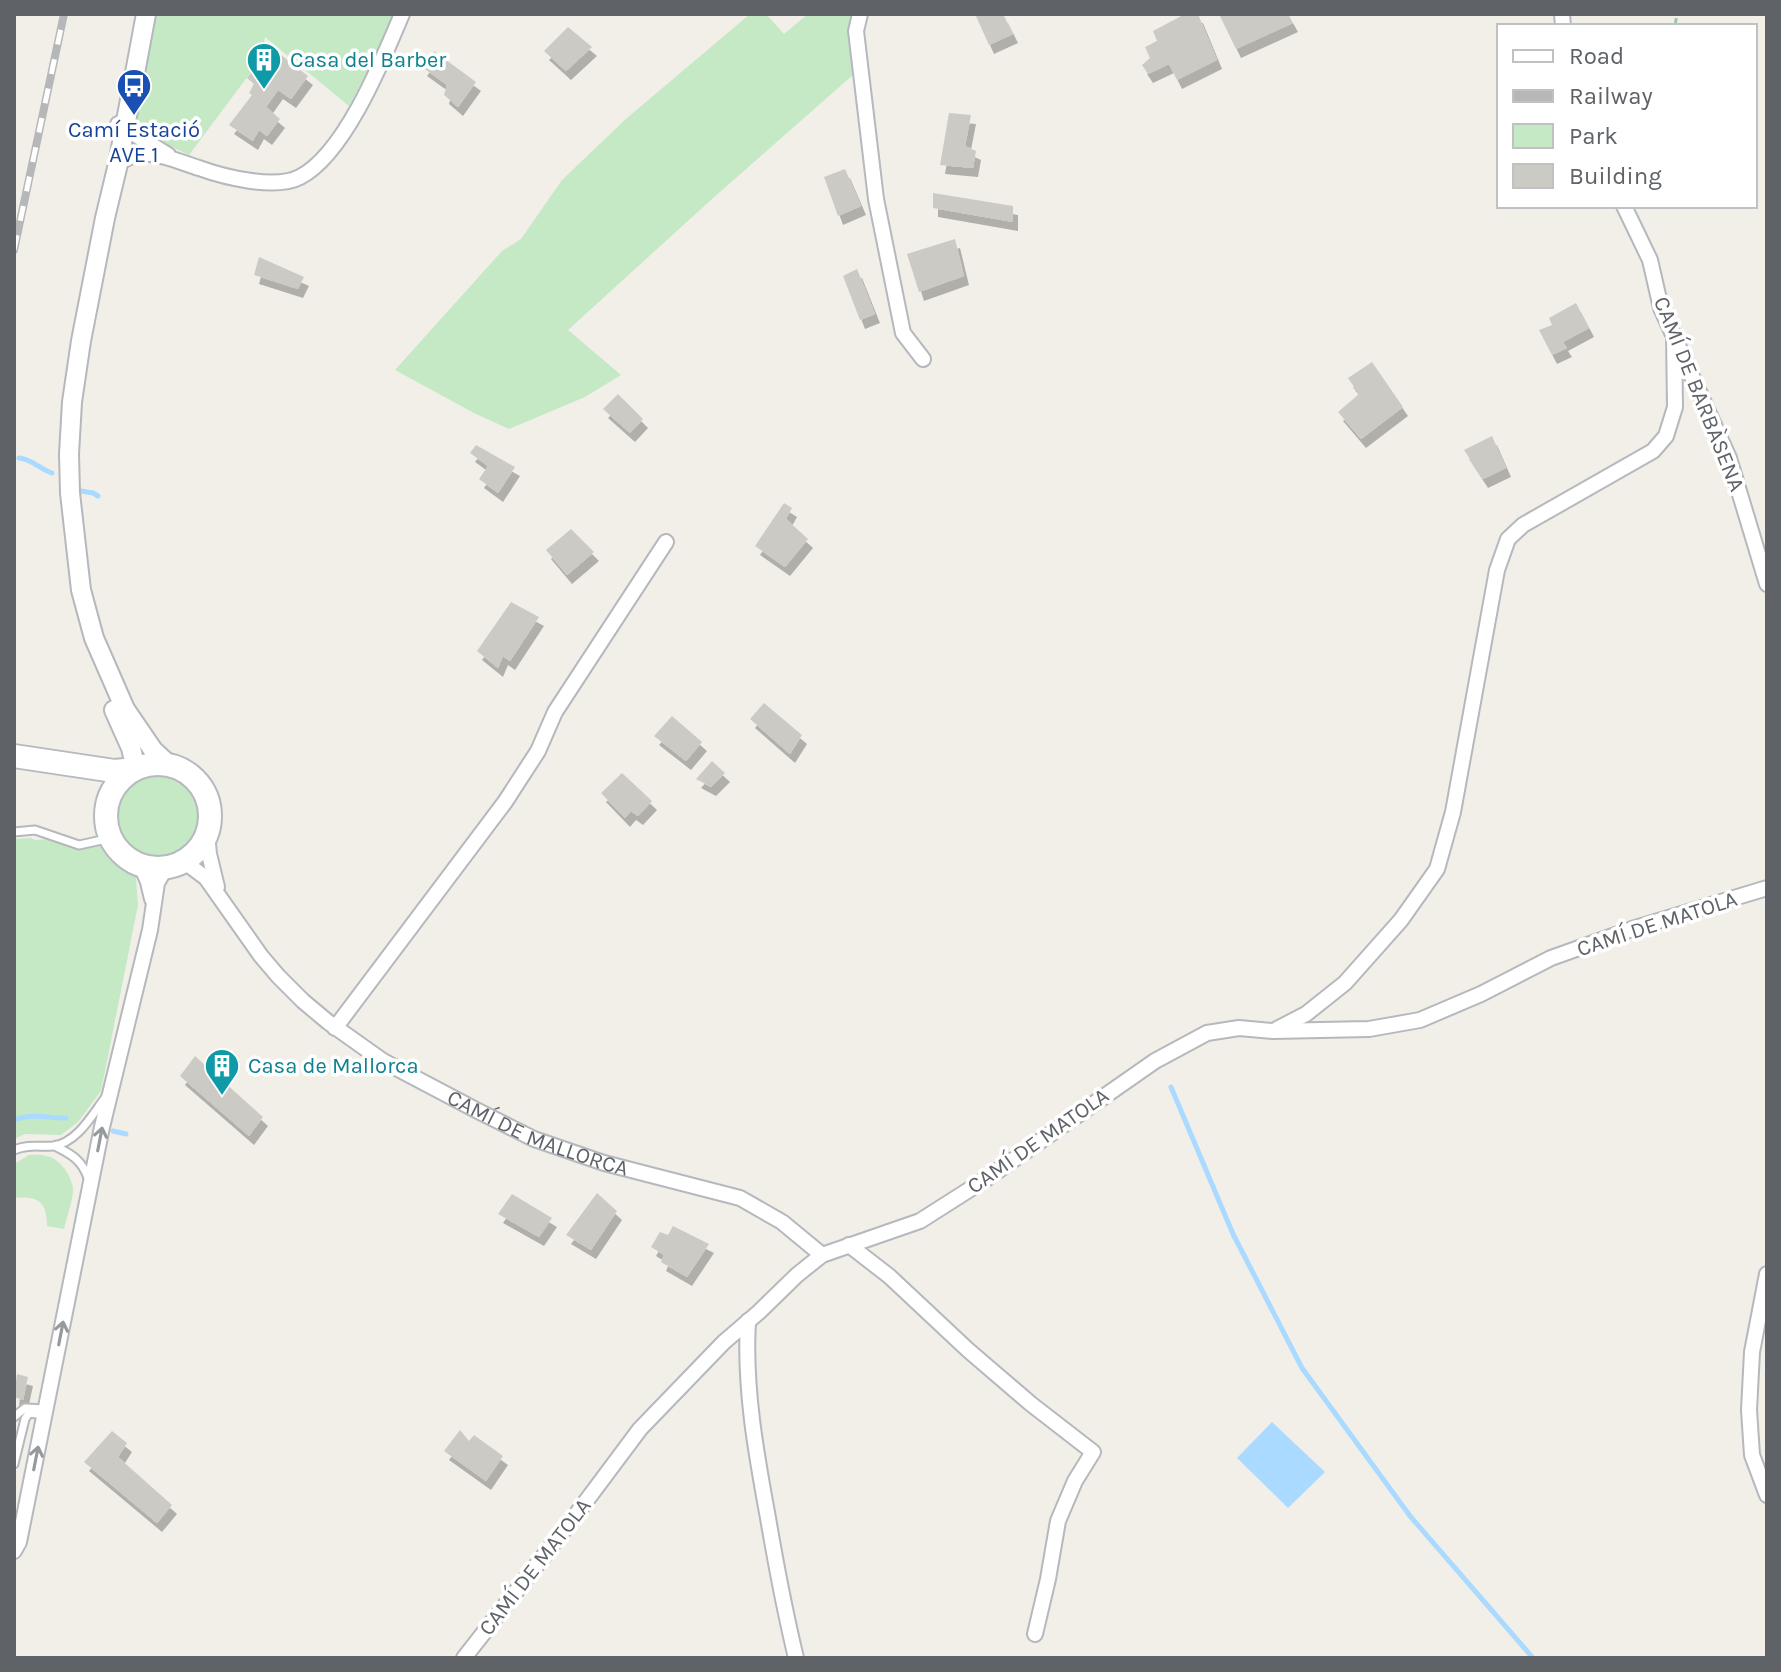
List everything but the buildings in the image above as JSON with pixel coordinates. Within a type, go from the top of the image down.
[{"type":"main road","points":[[14,756],[114,771],[136,769]]},
{"type":"main road","points":[[59,764],[87,775],[109,798]]},
{"type":"main road","points":[[149,764],[169,765],[188,773],[198,783],[205,794],[210,821],[207,834],[190,856],[172,865],[153,868],[129,859],[118,850],[111,838],[106,812],[115,786],[124,776],[149,764]]},
{"type":"street","points":[[139,14],[118,164],[81,341],[72,402],[69,454],[71,512],[81,590],[94,638],[125,709],[153,750],[169,765]]},
{"type":"street","points":[[136,769],[131,748],[93,664],[83,631],[68,554],[63,500],[69,373],[146,14]]},
{"type":"street","points":[[121,126],[172,158],[212,173],[253,181],[291,181],[326,154],[351,120],[371,84],[402,14]]},
{"type":"street","points":[[860,14],[856,31],[876,199],[903,333],[923,359]]},
{"type":"street","points":[[118,164],[129,157],[143,154],[172,158]]},
{"type":"street","name":"CAMÍ DE BARBÀSENA","points":[[1625,208],[1650,260],[1661,308],[1729,458],[1767,584]]},
{"type":"street","points":[[1273,1031],[1306,1014],[1345,983],[1401,920],[1437,869],[1453,812],[1497,570],[1508,539],[1523,525],[1653,451],[1666,436],[1675,407],[1674,335]]},
{"type":"street","points":[[335,1028],[505,802],[538,751],[555,712],[666,542]]},
{"type":"street","name":"CAMÍ DE MALLORCA","points":[[207,834],[219,895]]},
{"type":"street","points":[[141,865],[154,909]]},
{"type":"street","points":[[16,1550],[90,1188],[154,909],[157,883],[161,872],[172,865]]},
{"type":"street","name":"CAMÍ DE MALLORCA","points":[[172,865],[190,866],[199,872],[278,976],[335,1028],[383,1061],[534,1139],[604,1163],[740,1198],[782,1222],[822,1255]]},
{"type":"street","name":"CAMÍ DE MATOLA","points":[[464,1658],[640,1429],[724,1342],[822,1255],[920,1221],[986,1179],[1155,1061],[1207,1033],[1239,1028],[1273,1031],[1369,1029],[1420,1020],[1481,994],[1551,958],[1635,928],[1767,888]]},
{"type":"street","points":[[849,1245],[889,1276],[1031,1404],[1093,1452],[1075,1481],[1058,1521],[1035,1634]]},
{"type":"street","points":[[1767,1274],[1752,1352],[1749,1410],[1752,1455],[1767,1495]]},
{"type":"street","points":[[748,1321],[746,1356],[757,1462],[796,1658]]},
{"type":"lane","points":[[14,832],[35,830],[79,845],[111,838]]},
{"type":"lane","points":[[55,1146],[80,1131],[111,1089]]},
{"type":"lane","points":[[14,1150],[23,1146],[55,1146],[75,1156],[88,1176],[90,1188]]},
{"type":"lane","points":[[14,1417],[25,1408],[45,1412]]},
{"type":"lane","points":[[14,1464],[25,1419],[29,1413],[45,1412]]},
{"type":"lane","points":[[14,1518],[27,1501]]},
{"type":"green space","points":[[154,14],[398,14],[349,106],[265,37],[260,60],[189,155],[168,145],[134,119]]},
{"type":"green space","points":[[750,14],[766,14],[784,34],[808,14],[857,14],[854,74],[568,330],[621,375],[585,397],[509,429],[395,370],[502,251],[521,239],[562,180],[627,118]]},
{"type":"green space","points":[[158,768],[176,772],[192,782],[202,798],[206,816],[202,834],[192,850],[176,860],[158,864],[140,860],[124,850],[114,834],[110,816],[114,798],[124,782],[140,772]]},
{"type":"green space","points":[[14,839],[52,839],[78,848],[110,842],[135,867],[138,905],[101,1091],[78,1122],[61,1135],[25,1134],[14,1139]]},
{"type":"green space","points":[[29,1155],[54,1159],[70,1178],[73,1191],[64,1229],[47,1226],[40,1202],[14,1198],[14,1164]]},
{"type":"water","points":[[1272,1422],[1325,1472],[1288,1508],[1237,1458]]},
{"type":"waterway","points":[[19,458],[52,473]]},
{"type":"waterway","points":[[75,490],[98,496]]},
{"type":"waterway","points":[[1171,1087],[1233,1234],[1302,1368],[1410,1516],[1533,1658]]},
{"type":"waterway","points":[[14,1120],[34,1116],[66,1118]]},
{"type":"waterway","points":[[113,1131],[126,1134]]},
{"type":"railway","points":[[14,250],[64,14]]},
{"type":"place","name":"Casa del Barber","points":[[264,91]]},
{"type":"place","name":"Camí Estació AVE 1","points":[[134,117]]},
{"type":"place","name":"Casa de Mallorca","points":[[222,1097]]}]
